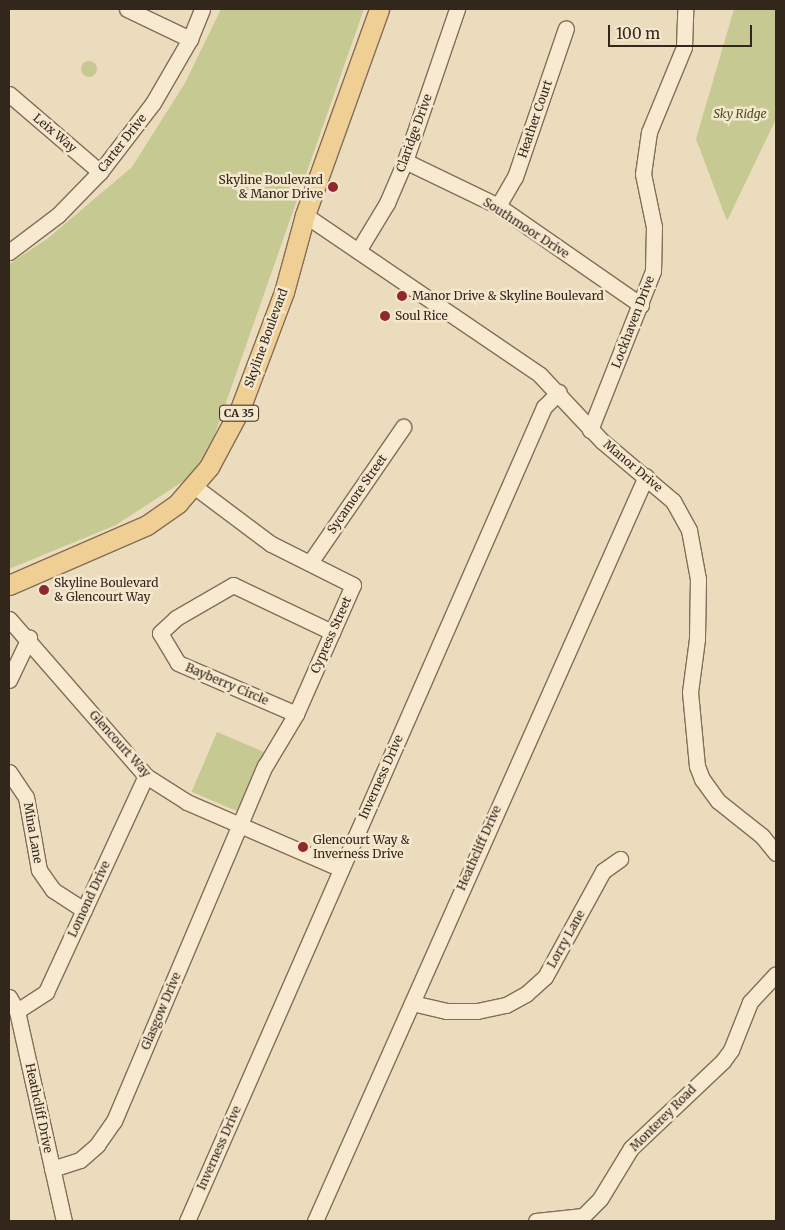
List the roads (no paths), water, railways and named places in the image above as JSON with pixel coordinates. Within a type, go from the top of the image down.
[{"type":"main road","name":"Skyline Boulevard","points":[[9,585],[147,525],[195,487],[221,449],[240,409],[284,292],[305,215],[379,9]]},
{"type":"street","points":[[127,9],[190,39]]},
{"type":"street","name":"Carter Drive","points":[[9,252],[58,215],[100,172],[153,103],[190,39],[202,9]]},
{"type":"street","name":"Claridge Drive","points":[[358,251],[387,203],[405,160],[457,9]]},
{"type":"street","name":"Lockhaven Drive","points":[[590,430],[653,271],[654,227],[644,174],[649,132],[684,47],[685,9]]},
{"type":"street","name":"Heather Court","points":[[498,206],[515,177],[566,28]]},
{"type":"street","name":"Leix Way","points":[[9,94],[100,172]]},
{"type":"street","name":"Southmoor Drive","points":[[405,160],[498,206],[641,305]]},
{"type":"street","name":"Manor Drive","points":[[305,215],[540,375],[559,392],[590,430],[673,501],[689,530],[693,544],[698,609],[690,709],[697,766],[702,779],[718,801],[762,836],[776,854]]},
{"type":"street","name":"Inverness Drive","points":[[187,1221],[544,407],[559,392]]},
{"type":"street","name":"Sycamore Street","points":[[311,561],[403,427]]},
{"type":"street","name":"Heathcliff Drive","points":[[315,1221],[646,476]]},
{"type":"street","name":"Cypress Street","points":[[195,487],[272,544],[311,561],[353,585],[296,714],[265,766],[239,826]]},
{"type":"street","name":"Bayberry Circle","points":[[296,714],[178,663],[160,633],[176,618],[233,585],[332,632]]},
{"type":"street","name":"Glencourt Way","points":[[9,619],[29,638],[146,776],[187,802],[341,869]]},
{"type":"street","points":[[9,680],[29,638]]},
{"type":"street","name":"Mina Lane","points":[[9,772],[26,797],[39,870],[53,890],[84,910]]},
{"type":"street","name":"Lomond Drive","points":[[17,1011],[46,992],[146,776]]},
{"type":"street","name":"Glasgow Drive","points":[[52,1169],[80,1160],[97,1145],[114,1121],[239,826]]},
{"type":"street","name":"Lorry Lane","points":[[412,1003],[446,1011],[477,1011],[506,1005],[526,994],[545,977],[603,871],[620,858]]},
{"type":"street","name":"Monterey Road","points":[[536,1221],[583,1216],[594,1204],[630,1148],[723,1061],[731,1050],[750,1002],[774,980]]},
{"type":"street","name":"Heathcliff Drive","points":[[9,997],[17,1011],[64,1221]]},
{"type":"place","name":"Skyline Boulevard & Manor Drive","points":[[333,187]]},
{"type":"place","name":"Manor Drive & Skyline Boulevard","points":[[402,296]]},
{"type":"place","name":"Soul Rice","points":[[385,316]]},
{"type":"place","name":"Skyline Boulevard & Glencourt Way","points":[[44,590]]},
{"type":"place","name":"Glencourt Way & Inverness Drive","points":[[303,847]]},
{"type":"park label","name":"Sky Ridge","points":[[740,114]]}]
